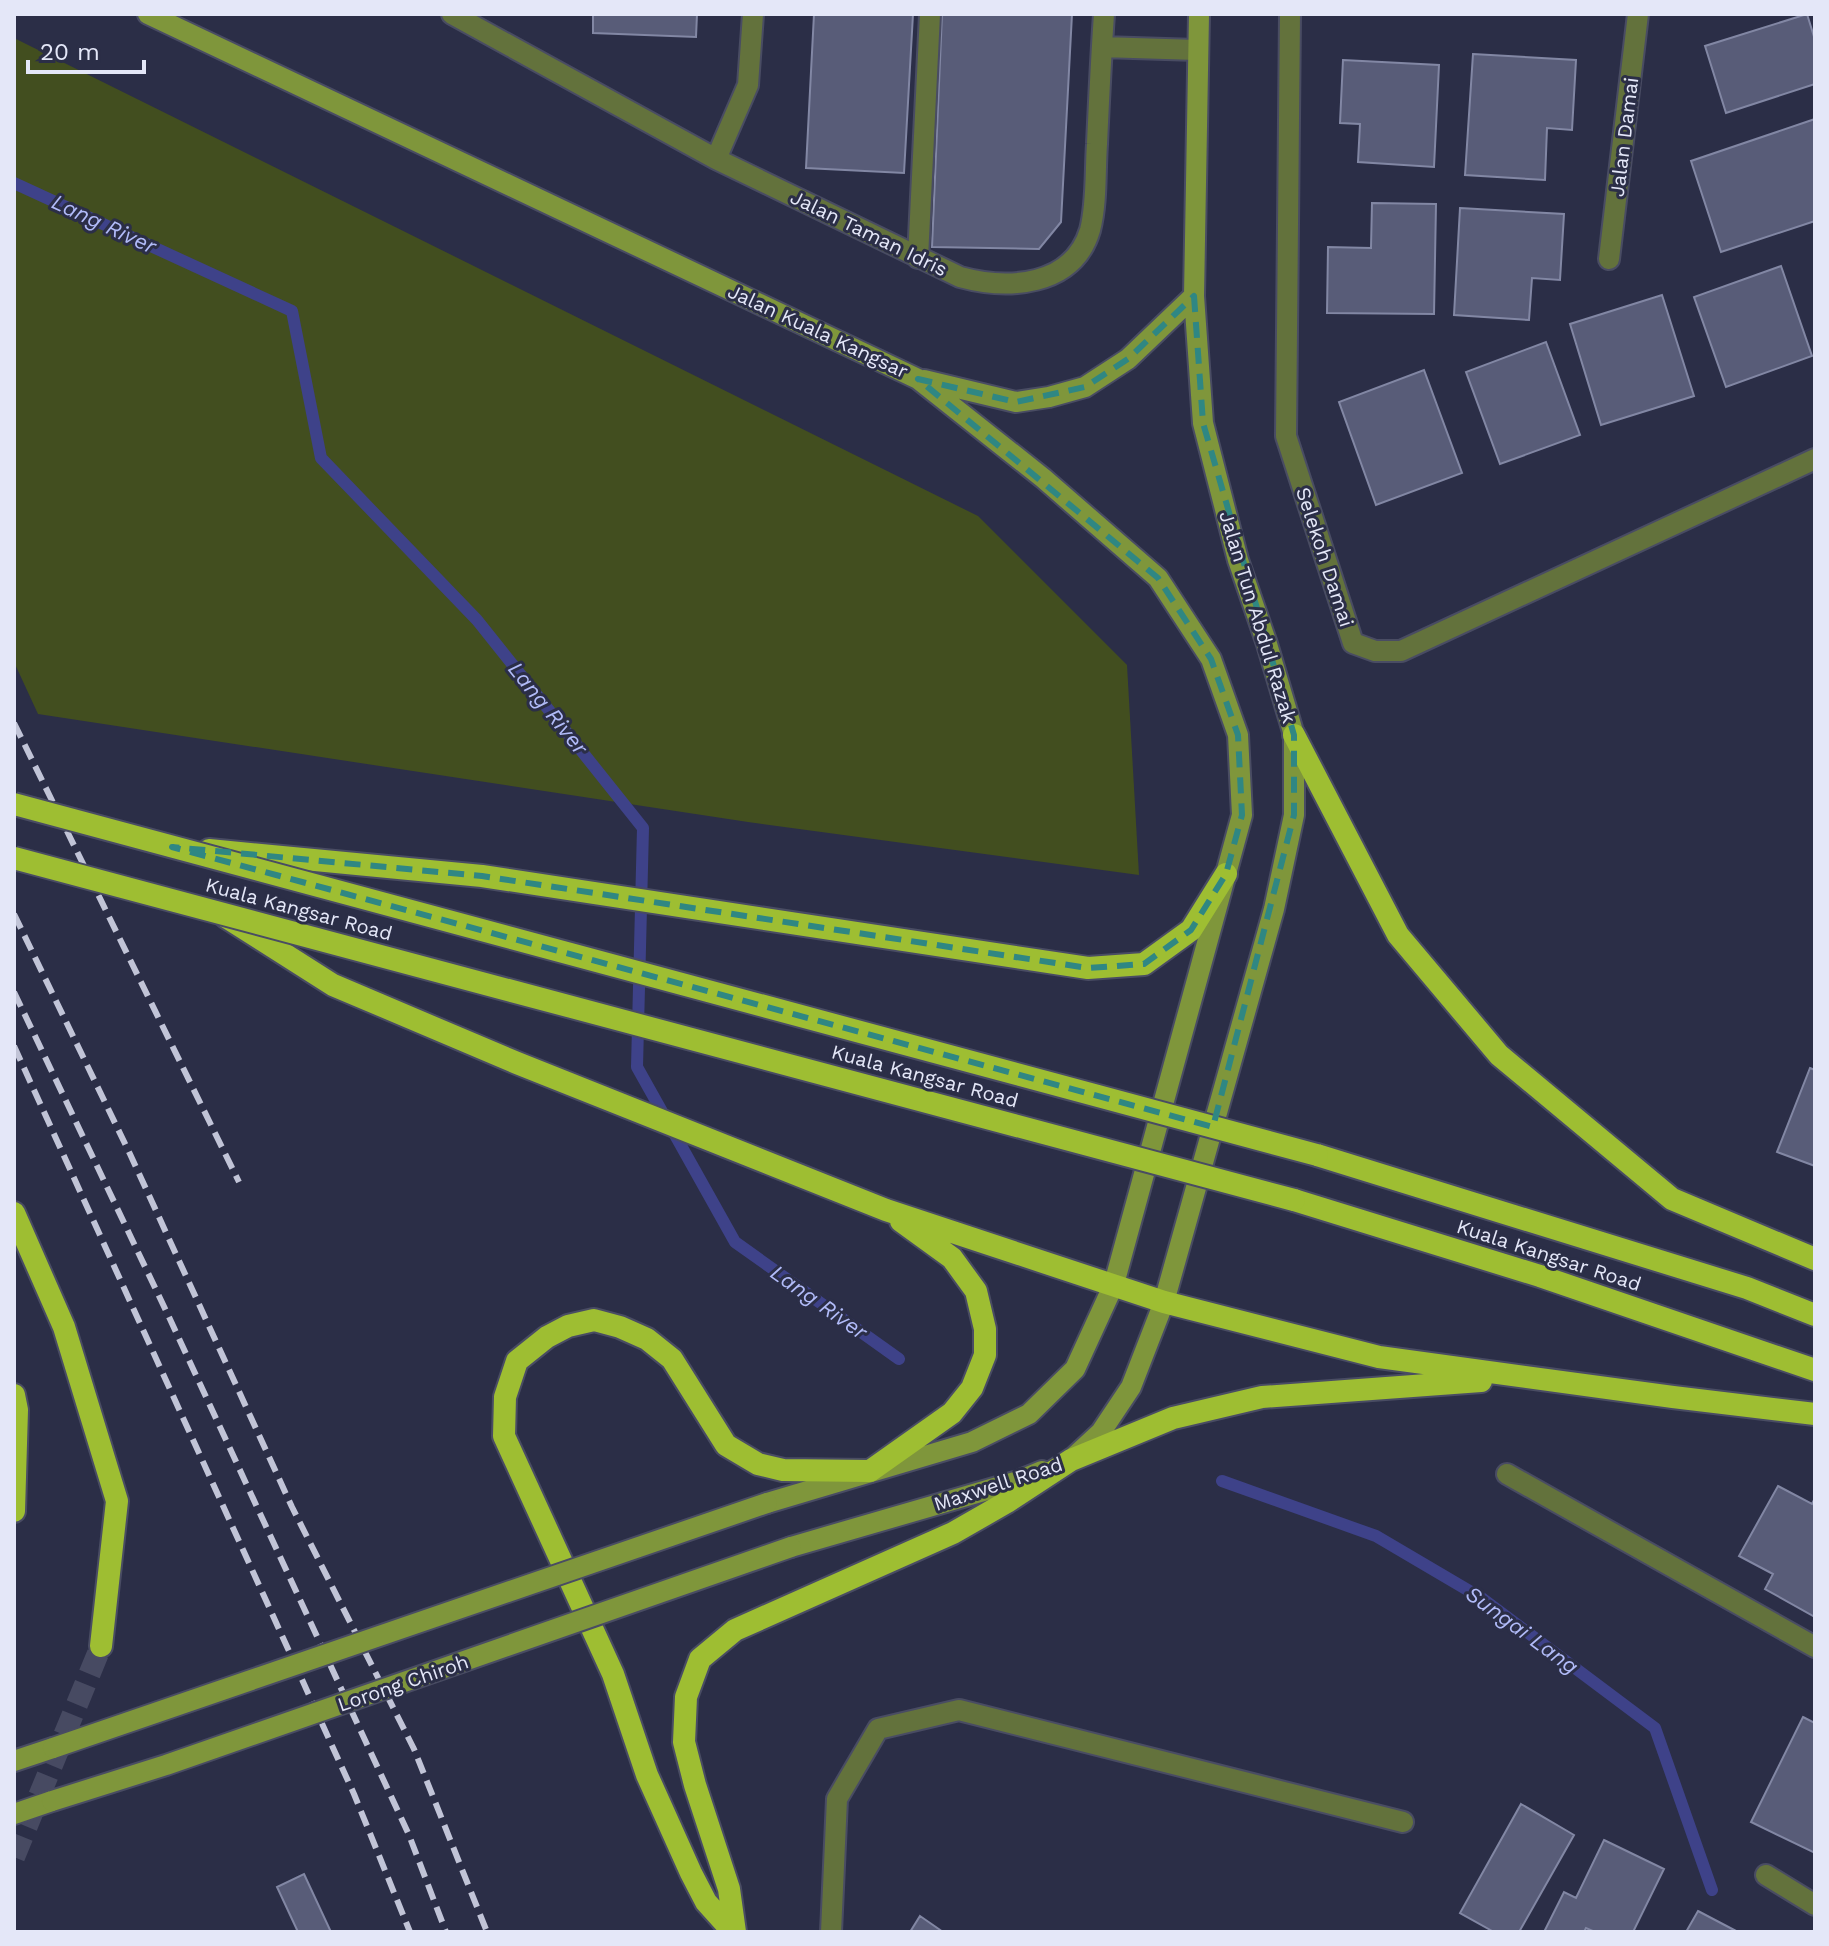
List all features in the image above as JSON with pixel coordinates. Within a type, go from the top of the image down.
[{"type":"highway","points":[[1294,735],[1398,935],[1499,1055],[1672,1199],[1815,1259]]},
{"type":"highway","name":"Kuala Kangsar Road","points":[[14,804],[1317,1155],[1747,1288],[1815,1315]]},
{"type":"highway","points":[[172,847],[482,876],[1088,968],[1144,964],[1191,930],[1226,874]]},
{"type":"highway","name":"Kuala Kangsar Road","points":[[14,858],[1294,1200],[1540,1276],[1815,1370]]},
{"type":"highway","points":[[218,912],[333,985],[517,1063],[886,1210],[1164,1302],[1379,1357],[1815,1414]]},
{"type":"highway","points":[[734,1932],[706,1902],[647,1775],[613,1674],[504,1436],[505,1397],[517,1361],[547,1337],[568,1326],[594,1320],[647,1339],[672,1359],[726,1445],[758,1464],[783,1470],[870,1471],[952,1413],[972,1388],[985,1355],[985,1329],[976,1291],[952,1258],[886,1210]]},
{"type":"highway","points":[[14,1213],[64,1327],[117,1501],[101,1646]]},
{"type":"highway","points":[[734,1932],[729,1889],[684,1742],[686,1697],[700,1659],[735,1630],[953,1533],[1071,1460],[1173,1418],[1262,1397],[1526,1378]]},
{"type":"highway","points":[[14,1395],[17,1410],[14,1511]]},
{"type":"main road","name":"Jalan Kuala Kangsar","points":[[148,14],[918,379],[1043,478],[1158,578],[1211,659],[1238,735],[1242,815],[1114,1284]]},
{"type":"main road","name":"Jalan Tun Abdul Razak","points":[[1164,1302],[1274,909],[1294,815],[1294,735],[1238,560],[1203,423],[1194,296],[1199,14]]},
{"type":"main road","points":[[918,379],[1016,402],[1085,387],[1128,359],[1194,296]]},
{"type":"main road","points":[[14,1761],[767,1503],[972,1442],[1029,1414],[1075,1369],[1114,1284]]},
{"type":"main road","name":"Maxwell Road","points":[[791,1547],[1018,1481],[1071,1460],[1101,1432],[1131,1387],[1164,1302]]},
{"type":"main road","name":"Lorong Chiroh","points":[[14,1814],[166,1765],[791,1547]]},
{"type":"street","name":"Jalan Taman Idris","points":[[452,14],[716,159],[960,277],[999,285],[1041,281],[1072,260],[1085,244],[1093,208],[1104,14]]},
{"type":"street","points":[[716,159],[748,85],[753,14]]},
{"type":"street","points":[[918,258],[930,14]]},
{"type":"street","name":"Selekoh Damai","points":[[1290,14],[1286,436],[1353,643],[1375,651],[1401,651],[1815,459]]},
{"type":"street","name":"Jalan Damai","points":[[1609,259],[1638,14]]},
{"type":"street","points":[[1102,47],[1197,50]]},
{"type":"street","points":[[1507,1474],[1815,1647]]},
{"type":"street","points":[[831,1932],[837,1799],[878,1729],[959,1710],[1403,1822]]},
{"type":"street","points":[[1766,1875],[1815,1905]]},
{"type":"highlighted area","points":[[1194,296],[1203,423],[1294,735],[1294,815],[1213,1127],[172,847],[482,876],[1088,968],[1144,964],[1191,930],[1226,874],[1242,815],[1238,735],[1211,659],[1158,578],[918,379],[1016,402],[1085,387],[1128,359]]},
{"type":"green space","points":[[14,38],[978,516],[1127,665],[1139,875],[748,822],[38,714],[14,662]]},
{"type":"building","points":[[593,14],[697,14],[696,37],[593,33]]},
{"type":"building","points":[[814,14],[913,14],[904,173],[806,168]]},
{"type":"building","points":[[942,14],[1072,14],[1061,222],[1039,249],[932,247]]},
{"type":"building","points":[[1807,14],[1815,40],[1815,84],[1726,113],[1705,46]]},
{"type":"building","points":[[1473,54],[1576,60],[1572,130],[1547,128],[1545,180],[1465,175]]},
{"type":"building","points":[[1343,60],[1439,65],[1434,167],[1358,162],[1360,124],[1340,123]]},
{"type":"building","points":[[1815,119],[1815,221],[1721,252],[1691,161]]},
{"type":"building","points":[[1372,203],[1436,204],[1434,314],[1327,313],[1328,247],[1371,248]]},
{"type":"building","points":[[1460,208],[1564,214],[1560,280],[1532,278],[1529,320],[1454,315]]},
{"type":"building","points":[[1781,266],[1812,356],[1726,387],[1694,297]]},
{"type":"building","points":[[1662,295],[1694,396],[1601,425],[1570,324]]},
{"type":"building","points":[[1546,342],[1580,435],[1500,464],[1466,372]]},
{"type":"building","points":[[1424,370],[1462,473],[1376,505],[1339,402]]},
{"type":"building","points":[[1810,1068],[1815,1070],[1815,1166],[1777,1152]]},
{"type":"building","points":[[1778,1486],[1812,1504],[1815,1498],[1815,1617],[1765,1589],[1773,1574],[1739,1556]]},
{"type":"building","points":[[1803,1717],[1815,1723],[1815,1853],[1751,1822]]},
{"type":"building","points":[[1521,1804],[1574,1835],[1519,1932],[1494,1932],[1460,1913]]},
{"type":"building","points":[[1604,1840],[1664,1869],[1633,1932],[1595,1932],[1586,1928],[1584,1932],[1544,1932],[1564,1892],[1576,1898]]},
{"type":"building","points":[[304,1874],[331,1932],[298,1932],[277,1887]]},
{"type":"building","points":[[1698,1911],[1738,1932],[1686,1932]]},
{"type":"building","points":[[920,1916],[943,1932],[910,1932]]},
{"type":"waterway","name":"Lang River","points":[[14,183],[292,311],[321,458],[477,620],[643,828],[637,1067],[735,1242],[899,1359]]},
{"type":"waterway","name":"Sungai Lang","points":[[1222,1481],[1376,1536],[1483,1599],[1655,1728],[1712,1890]]},
{"type":"tunnel","points":[[14,1857],[101,1646]]},
{"type":"railway","points":[[14,723],[239,1182]]},
{"type":"railway","points":[[14,914],[130,1154],[292,1507],[414,1749],[487,1932]]},
{"type":"railway","points":[[14,992],[169,1317],[409,1835],[446,1932]]},
{"type":"railway","points":[[14,1046],[354,1794],[410,1932]]}]
